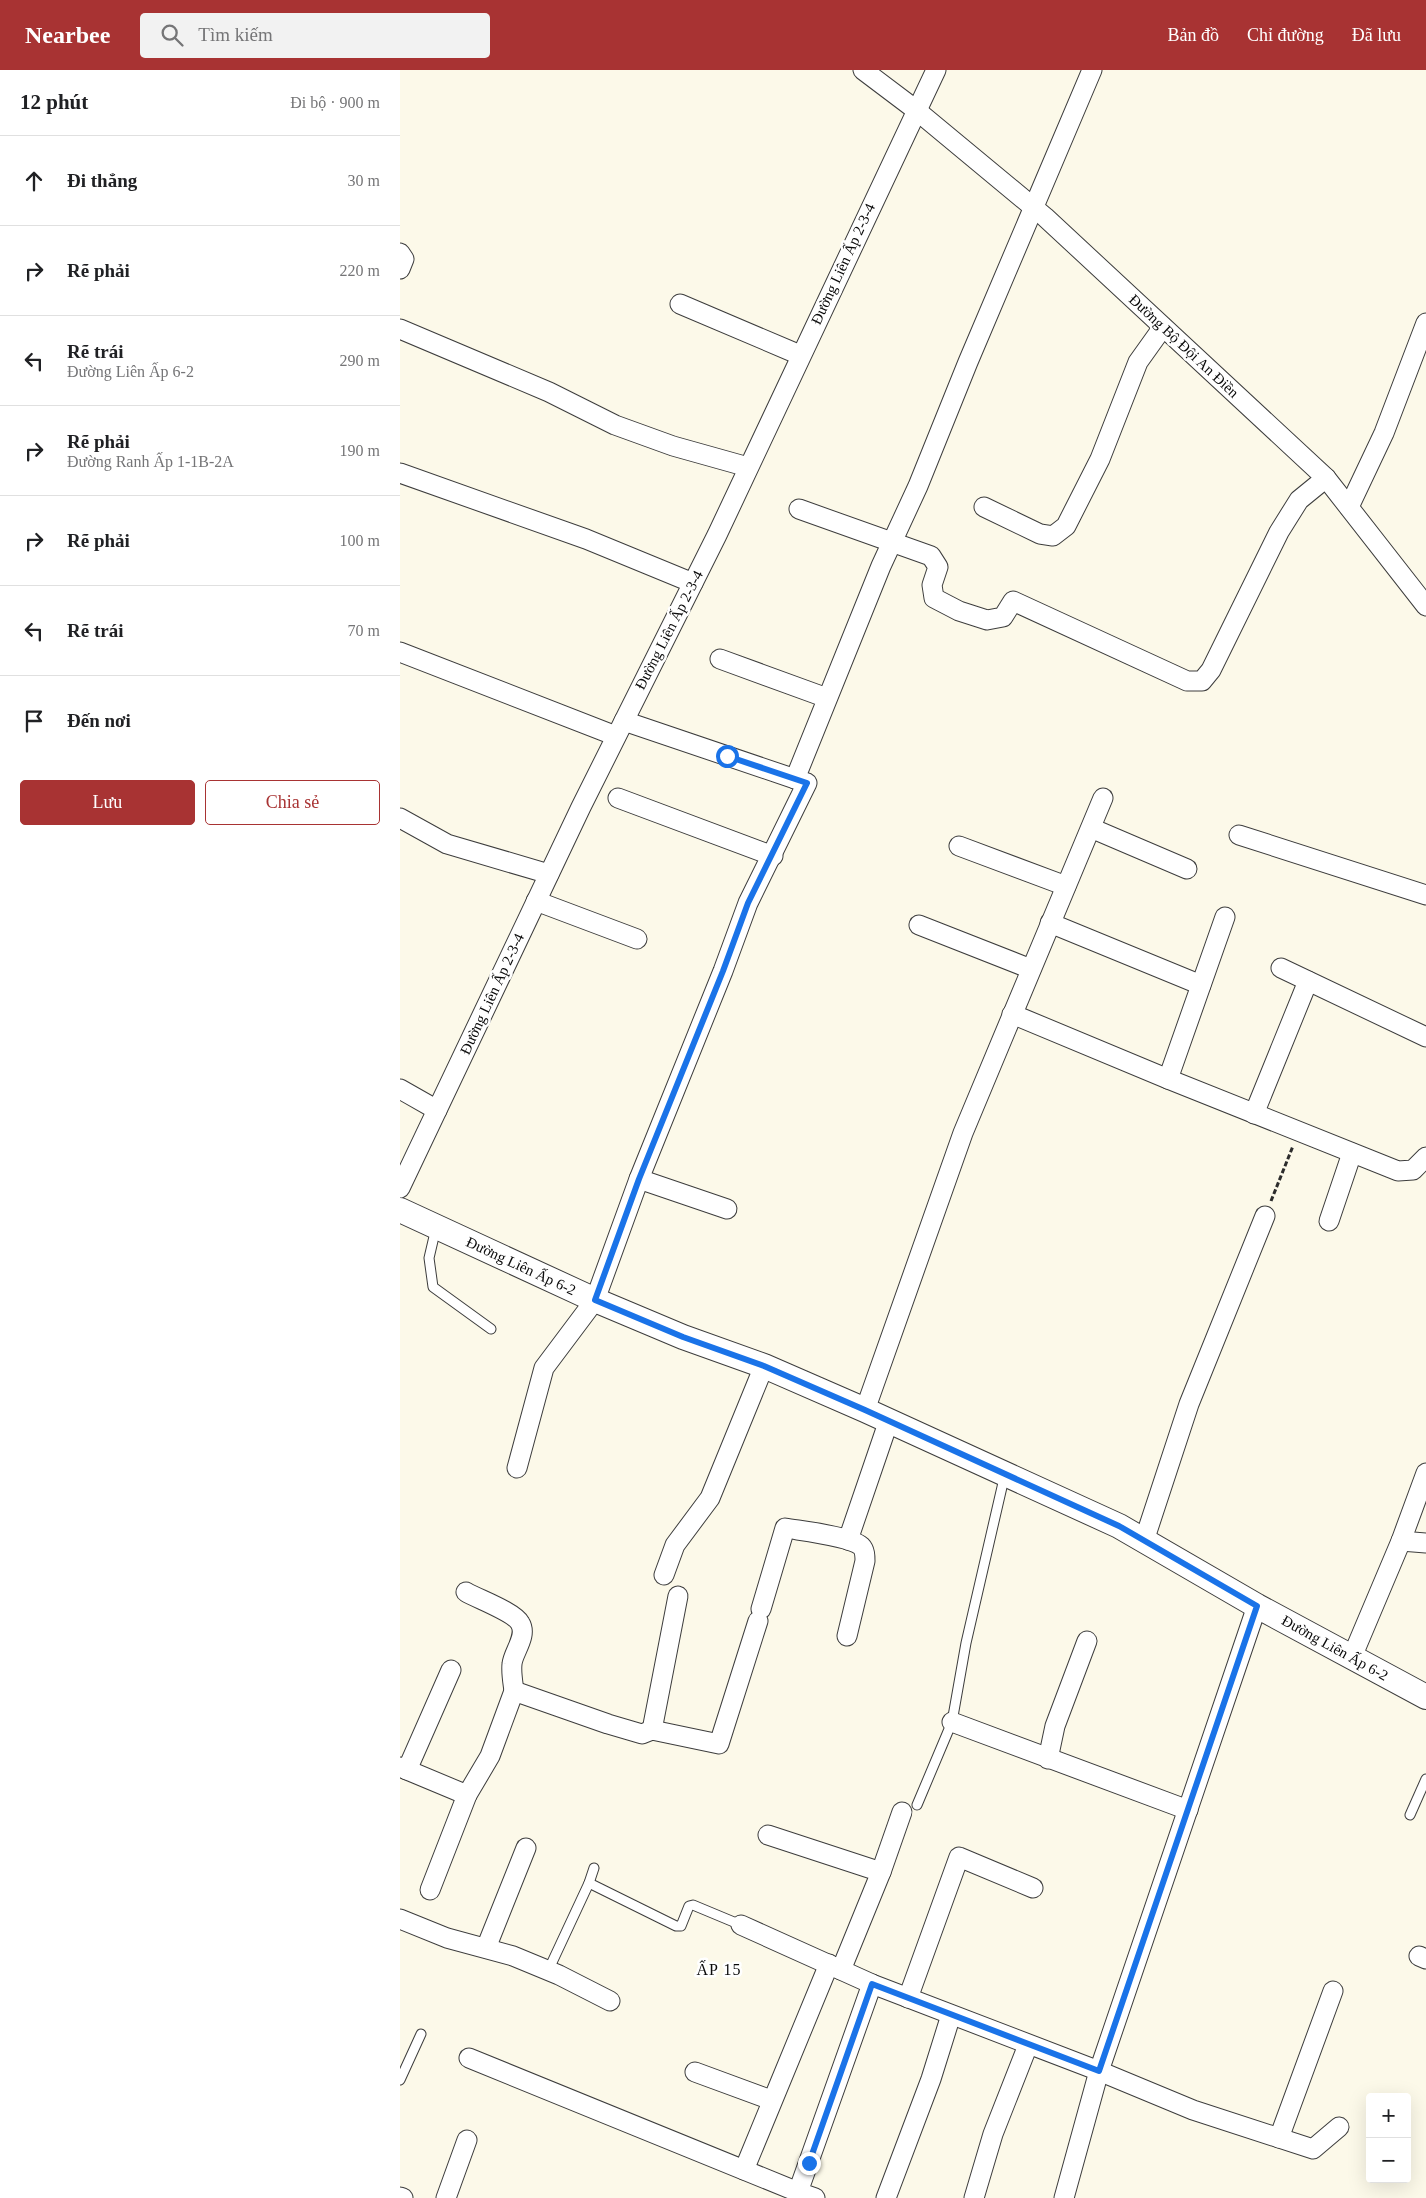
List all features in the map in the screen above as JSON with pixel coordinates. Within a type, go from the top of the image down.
[{"type":"street","name":"Đường Bộ Đội An Điền","points":[[863,70],[916,110],[1034,208],[1326,478],[1426,606]]},
{"type":"street","name":"Đường Liên Ấp 2-3-4","points":[[400,1188],[549,874],[693,583],[936,70]]},
{"type":"street","points":[[796,779],[880,566],[892,543],[1092,70]]},
{"type":"street","points":[[400,253],[404,259],[400,269]]},
{"type":"street","points":[[680,304],[800,355]]},
{"type":"street","points":[[1349,507],[1384,433],[1426,323]]},
{"type":"street","points":[[984,507],[1040,534],[1053,536],[1066,526],[1100,459],[1138,362],[1163,327]]},
{"type":"street","points":[[400,329],[549,392],[615,425],[672,446],[748,468]]},
{"type":"street","points":[[400,473],[586,540],[693,583]]},
{"type":"street","points":[[799,509],[931,556],[938,566],[932,585],[934,598],[960,611],[987,620],[1002,617],[1013,601],[1187,681],[1202,681],[1211,670],[1243,602],[1298,500],[1326,478]]},
{"type":"street","points":[[400,652],[620,729],[807,783],[748,903],[723,971],[639,1179],[595,1300],[544,1368],[517,1468]]},
{"type":"street","points":[[720,659],[827,698]]},
{"type":"street","points":[[618,798],[772,856]]},
{"type":"street","points":[[865,1410],[963,1133],[1103,798]]},
{"type":"street","points":[[400,818],[447,844],[549,874]]},
{"type":"street","points":[[1090,828],[1187,868]]},
{"type":"street","points":[[1239,835],[1426,895]]},
{"type":"street","points":[[959,846],[1066,886]]},
{"type":"street","points":[[536,901],[637,939]]},
{"type":"street","points":[[1168,1080],[1225,917]]},
{"type":"street","points":[[1050,923],[1201,985]]},
{"type":"street","points":[[919,925],[1031,969]]},
{"type":"street","points":[[1281,968],[1426,1037]]},
{"type":"street","points":[[1254,1114],[1308,981]]},
{"type":"street","points":[[1012,1014],[1168,1080],[1398,1171],[1413,1170],[1426,1157]]},
{"type":"street","points":[[400,1089],[437,1110]]},
{"type":"street","points":[[1329,1221],[1352,1153]]},
{"type":"street","points":[[639,1179],[727,1209]]},
{"type":"street","name":"Đường Liên Ấp 6-2","points":[[400,1210],[595,1300],[683,1337],[764,1366],[889,1420],[1119,1526],[1257,1606],[1426,1697]]},
{"type":"street","points":[[1144,1541],[1189,1404],[1265,1216]]},
{"type":"street","points":[[664,1575],[675,1545],[710,1498],[764,1366]]},
{"type":"street","points":[[848,1540],[889,1420]]},
{"type":"street","points":[[1352,1657],[1401,1541],[1426,1473]]},
{"type":"street","points":[[514,1692],[642,1734],[652,1730],[719,1744],[785,1528],[848,1540],[861,1546],[865,1554],[865,1561],[847,1636]]},
{"type":"street","points":[[1401,1541],[1426,1543]]},
{"type":"street","points":[[430,1890],[467,1795],[490,1756],[514,1692],[512,1663],[522,1629],[520,1623],[513,1616],[466,1592]]},
{"type":"street","points":[[652,1730],[678,1596]]},
{"type":"street","points":[[1064,2198],[1099,2071],[1257,1606]]},
{"type":"street","points":[[1048,1759],[1055,1726],[1087,1641]]},
{"type":"street","points":[[451,1670],[404,1768],[467,1795]]},
{"type":"street","points":[[952,1722],[1188,1810]]},
{"type":"street","points":[[744,2170],[772,2100],[910,1808]]},
{"type":"street","points":[[768,1835],[881,1872]]},
{"type":"street","points":[[486,1948],[526,1848]]},
{"type":"street","points":[[908,1998],[958,1857],[1033,1888]]},
{"type":"street","points":[[400,1919],[447,1938],[513,1956],[610,2001]]},
{"type":"street","points":[[741,1925],[872,1984],[1099,2071],[1193,2110],[1313,2149],[1339,2127]]},
{"type":"street","points":[[469,2058],[807,2195],[872,1984]]},
{"type":"street","points":[[1279,2138],[1333,1991]]},
{"type":"street","points":[[886,2198],[931,2079],[952,2015]]},
{"type":"street","points":[[974,2198],[993,2134],[1028,2044]]},
{"type":"street","points":[[695,2072],[772,2100]]},
{"type":"street","points":[[446,2198],[467,2140]]},
{"type":"lane","points":[[436,1226],[429,1258],[433,1288],[491,1329]]},
{"type":"lane","points":[[910,1808],[952,1722],[966,1643],[1005,1474]]},
{"type":"lane","points":[[1410,1815],[1426,1779]]},
{"type":"lane","points":[[548,1971],[589,1883],[594,1868]]},
{"type":"lane","points":[[589,1883],[676,1926],[681,1926],[689,1906],[692,1905],[741,1925]]},
{"type":"lane","points":[[400,2080],[421,2034]]},
{"type":"path","points":[[1265,1216],[1298,1132]]},
{"type":"district","name":"ẤP 15","points":[[719,1969]]},
{"type":"route","points":[[727,756],[807,783],[783,836],[748,903],[723,971],[705,1011],[639,1179],[595,1300],[683,1337],[764,1366],[1119,1526],[1257,1606],[1099,2071],[872,1984],[809,2163]]}]
